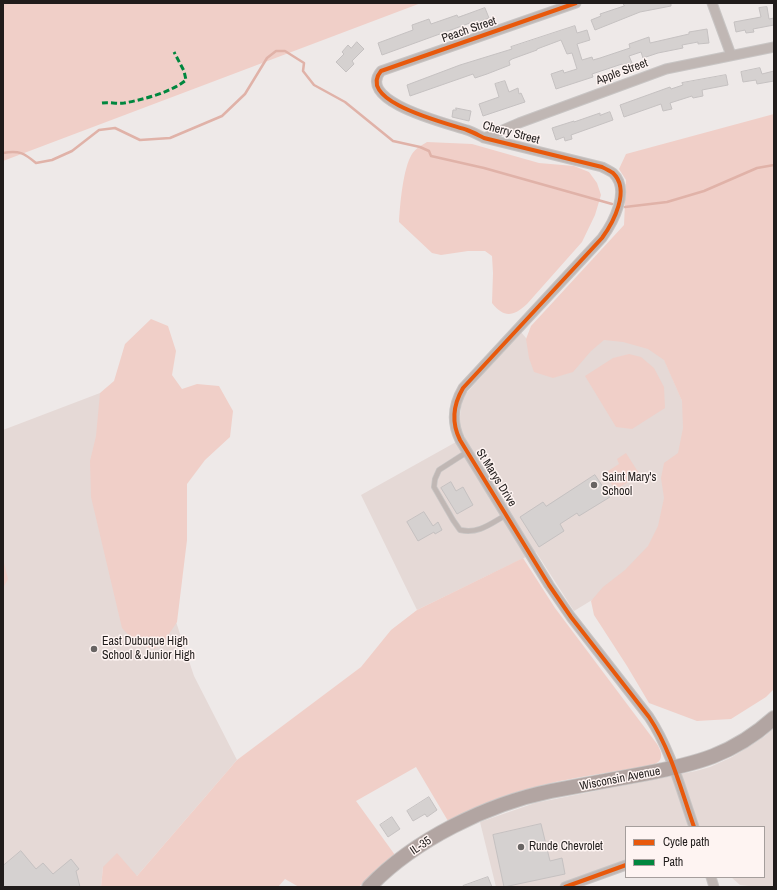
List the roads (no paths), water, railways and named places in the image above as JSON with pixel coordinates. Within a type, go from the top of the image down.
[{"type":"main road","name":"Wisconsin Avenue","points":[[479,814],[510,802],[550,792],[674,768],[708,759],[735,747],[757,733],[774,718]]},
{"type":"main road","name":"IL-35","points":[[369,887],[390,868],[419,847],[479,814]]},
{"type":"street","name":"Peach Street","points":[[376,83],[378,75],[381,71],[576,3]]},
{"type":"street","points":[[712,3],[731,55]]},
{"type":"street","name":"Apple Street","points":[[484,138],[519,123],[656,72],[677,66],[774,46]]},
{"type":"street","name":"Cherry Street","points":[[376,83],[381,93],[395,103],[408,110],[451,126],[466,130],[484,138],[602,167],[614,174],[620,189],[616,211]]},
{"type":"street","name":"St Marys Drive","points":[[616,211],[609,228],[602,238],[463,388],[455,406],[455,427],[467,452],[549,585],[571,617],[660,734],[674,768],[694,826]]},
{"type":"street","points":[[565,887],[625,865]]},
{"type":"lane","points":[[467,452],[439,470],[435,478],[434,486],[453,520],[460,530],[468,532],[480,530],[506,515]]},
{"type":"waterway","points":[[3,153],[21,153],[36,163],[52,160],[72,151],[99,130],[115,128],[140,140],[170,138],[222,116],[245,94],[267,58],[276,51],[285,51],[304,63],[303,71],[314,85],[345,102],[393,141],[420,147],[429,151],[431,156],[484,168],[612,204]]},
{"type":"waterway","points":[[625,207],[667,202],[704,191],[757,168],[774,165]]},
{"type":"place","name":"Saint Mary's School","points":[[594,485]]},
{"type":"place","name":"East Dubuque High School & Junior High","points":[[94,649]]},
{"type":"place","name":"Runde Chevrolet","points":[[521,847]]}]
